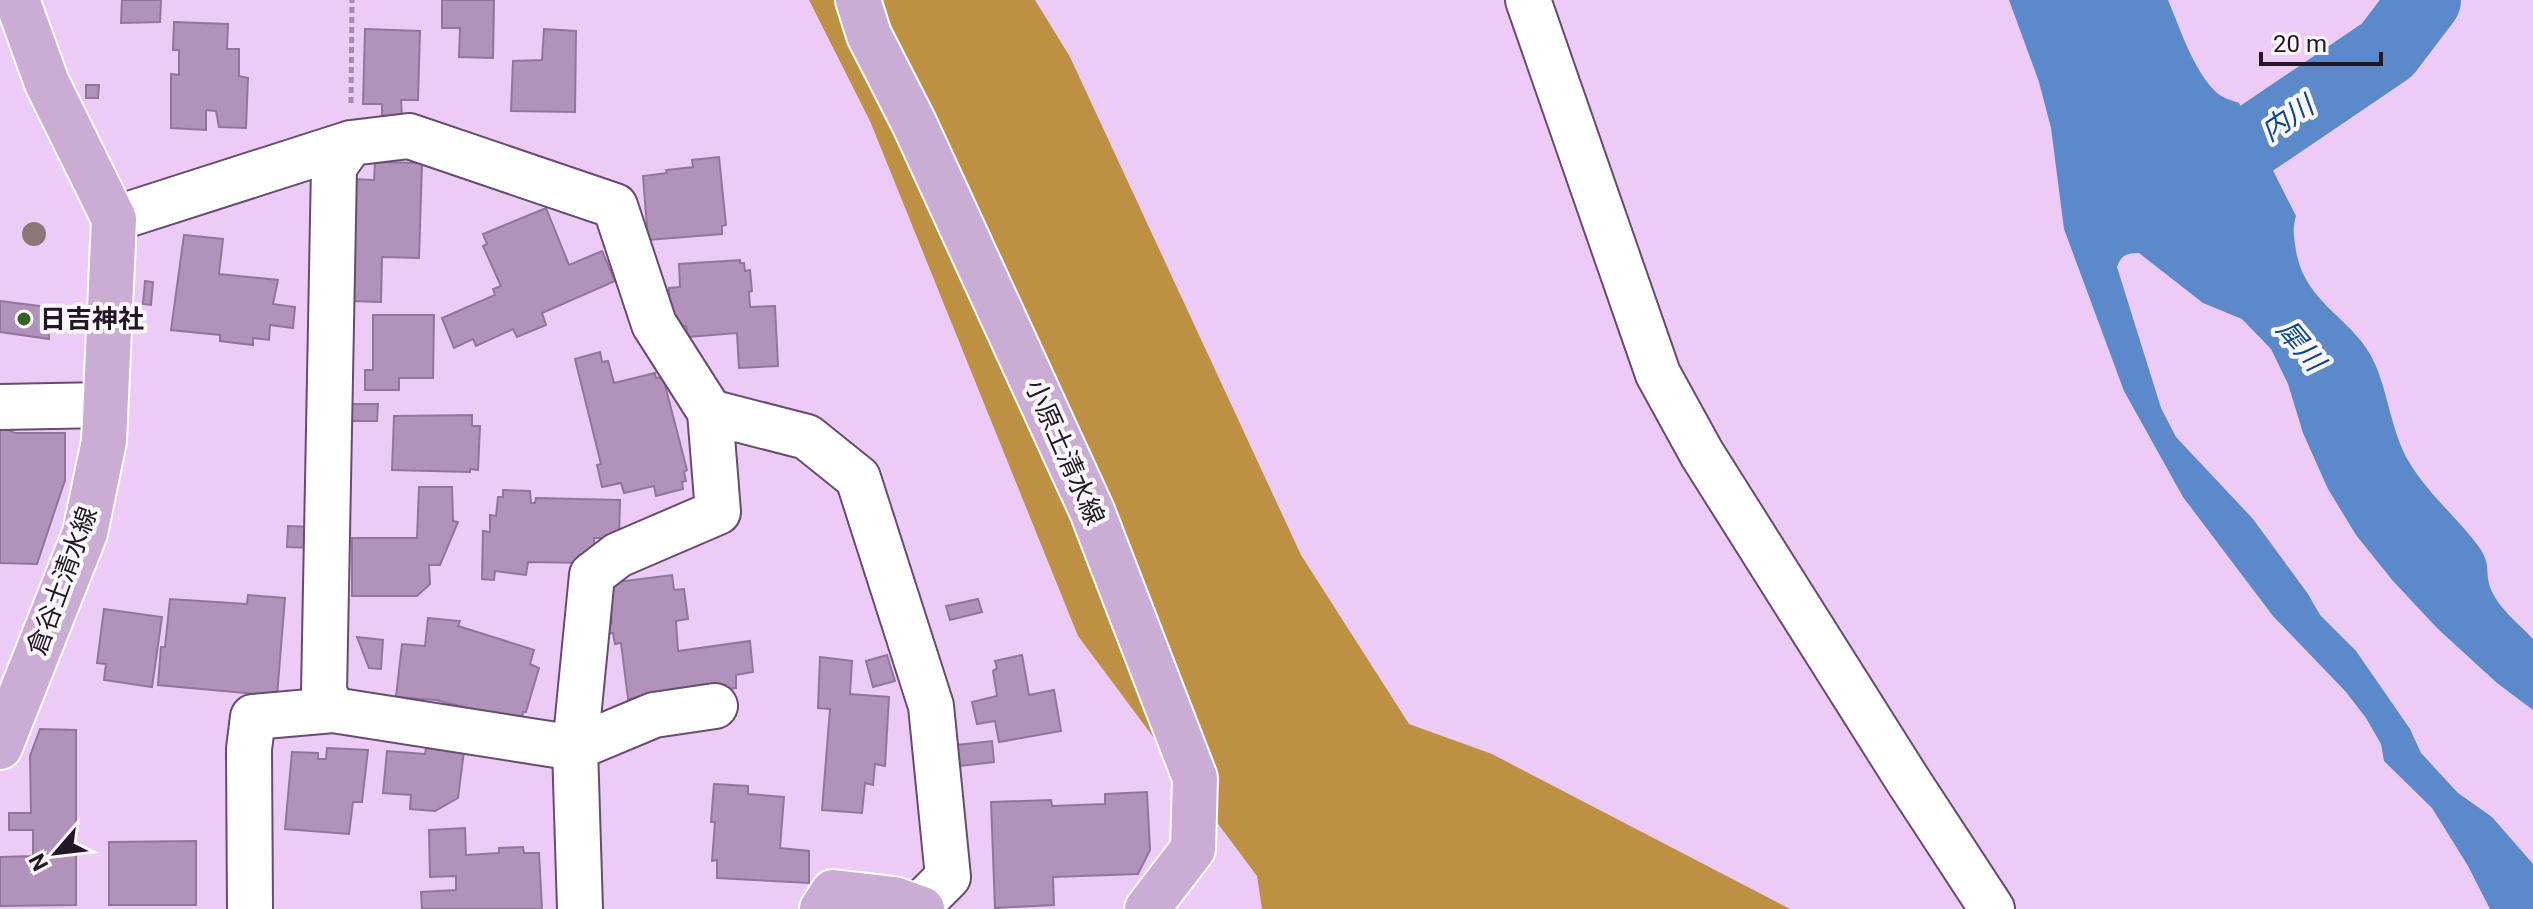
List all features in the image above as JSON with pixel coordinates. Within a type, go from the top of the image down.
[{"type":"main road","name":"倉谷土清水線","points":[[0,747],[85,533],[104,441],[114,219],[47,83],[17,0]]},
{"type":"main road","name":"小原土清水線","points":[[858,0],[869,35],[914,123],[1092,511],[1195,778],[1193,849],[1147,909]]},
{"type":"main road","points":[[822,909],[833,892],[894,899],[920,908]]},
{"type":"street","points":[[1528,0],[1658,374],[1702,454],[1992,909]]},
{"type":"street","points":[[114,219],[351,143],[409,136],[615,206],[654,324],[710,412],[718,512],[618,555],[592,575],[575,748],[580,909]]},
{"type":"street","points":[[333,710],[324,692],[334,167],[351,143]]},
{"type":"street","points":[[0,407],[105,405]]},
{"type":"street","points":[[710,412],[807,437],[858,478],[931,706],[948,877],[920,908]]},
{"type":"street","points":[[250,909],[249,749],[253,717],[333,710],[575,748],[654,715],[715,706]]},
{"type":"path","points":[[351,143],[352,0]]},
{"type":"shaded area","points":[[809,0],[1035,0],[1070,57],[1301,555],[1409,724],[1492,754],[1790,909],[1262,909],[1257,876],[1078,636],[870,121]]},
{"type":"water","name":"犀川","points":[[2009,0],[2168,0],[2200,72],[2218,94],[2239,103],[2296,216],[2296,251],[2309,285],[2367,348],[2380,376],[2398,438],[2409,462],[2479,547],[2485,558],[2493,594],[2533,639],[2533,710],[2497,683],[2438,629],[2356,535],[2328,489],[2303,433],[2288,384],[2271,349],[2242,319],[2203,303],[2139,253],[2131,254],[2123,257],[2117,267],[2161,408],[2176,437],[2253,519],[2320,615],[2356,651],[2410,729],[2421,753],[2458,793],[2492,817],[2533,864],[2533,909],[2490,909],[2432,808],[2384,761],[2381,744],[2366,718],[2346,692],[2273,616],[2183,497],[2124,391],[2064,229],[2051,128],[2039,82]]},
{"type":"building","points":[[122,0],[161,0],[160,22],[121,23]]},
{"type":"building","points":[[442,0],[494,0],[493,58],[459,57],[460,28],[442,28]]},
{"type":"building","points":[[174,22],[228,24],[227,49],[239,49],[239,76],[248,78],[246,128],[219,127],[216,111],[206,110],[206,130],[171,128],[171,74],[179,75],[179,50],[173,50]]},
{"type":"building","points":[[365,29],[420,31],[418,100],[401,100],[402,117],[382,117],[382,104],[363,104]]},
{"type":"building","points":[[544,29],[576,31],[575,112],[511,111],[513,61],[542,60]]},
{"type":"building","points":[[86,85],[99,85],[98,98],[86,98]]},
{"type":"building","points":[[719,157],[726,225],[722,226],[722,234],[648,240],[643,176],[693,167],[692,160]]},
{"type":"building","points":[[375,162],[422,163],[419,258],[382,257],[381,302],[348,301],[350,179],[374,180]]},
{"type":"building","points":[[546,208],[569,265],[602,251],[615,281],[542,313],[546,325],[517,337],[513,329],[476,346],[473,339],[454,348],[442,318],[495,295],[493,289],[501,286],[483,246],[487,244],[483,234]]},
{"type":"building","points":[[184,235],[223,239],[219,274],[278,280],[273,304],[295,307],[293,328],[270,325],[269,340],[253,338],[253,345],[220,341],[220,335],[171,330]]},
{"type":"building","points":[[740,260],[744,263],[745,271],[750,270],[750,307],[775,306],[778,366],[739,368],[737,333],[688,337],[686,326],[670,327],[669,288],[680,287],[679,264]]},
{"type":"building","points":[[145,281],[153,282],[151,305],[143,304]]},
{"type":"building","name":"日吉神社","points":[[0,301],[47,307],[49,339],[0,332]]},
{"type":"building","points":[[373,315],[434,315],[433,378],[399,378],[399,390],[365,390],[365,370],[373,370]]},
{"type":"building","points":[[600,352],[602,362],[608,361],[614,383],[655,373],[656,378],[663,377],[687,470],[684,472],[686,481],[682,482],[683,489],[656,496],[654,486],[624,493],[621,483],[602,487],[597,465],[601,464],[575,359]]},
{"type":"building","points":[[348,404],[378,404],[377,421],[348,421]]},
{"type":"building","points":[[472,415],[472,426],[480,426],[478,470],[392,470],[394,416]]},
{"type":"building","points":[[0,429],[15,433],[65,433],[65,480],[37,564],[0,563]]},
{"type":"building","points":[[419,487],[452,487],[453,521],[458,522],[440,565],[429,565],[430,584],[417,596],[352,596],[352,538],[417,538]]},
{"type":"building","points":[[503,490],[530,491],[531,503],[535,503],[536,498],[620,500],[619,538],[594,538],[595,557],[590,563],[528,562],[526,575],[495,571],[494,580],[482,579],[483,531],[490,532],[490,515],[496,516],[498,497],[503,497]]},
{"type":"building","points":[[288,526],[314,527],[314,548],[287,547]]},
{"type":"building","points":[[672,575],[674,590],[684,589],[688,619],[676,621],[678,651],[750,641],[753,672],[736,675],[736,688],[628,699],[621,643],[615,644],[613,633],[607,634],[607,625],[612,623],[608,583]]},
{"type":"building","points":[[248,595],[285,598],[277,696],[158,685],[170,599],[247,604]]},
{"type":"building","points":[[978,599],[982,612],[950,620],[946,606]]},
{"type":"building","points":[[104,609],[162,617],[152,687],[104,680],[106,664],[97,663]]},
{"type":"building","points":[[428,618],[460,621],[458,626],[534,650],[530,664],[539,668],[521,721],[436,700],[396,697],[402,644],[425,646]]},
{"type":"building","points":[[357,637],[383,640],[381,669],[369,668]]},
{"type":"building","points":[[887,655],[895,681],[873,687],[866,661]]},
{"type":"building","points":[[1022,655],[1029,695],[1054,690],[1061,731],[999,742],[995,721],[977,724],[972,702],[997,696],[993,671],[997,668],[995,661]]},
{"type":"building","points":[[820,657],[852,661],[850,694],[889,697],[885,766],[875,764],[873,785],[865,783],[862,813],[822,810],[830,709],[818,708]]},
{"type":"building","points":[[820,657],[852,661],[850,694],[889,697],[885,766],[875,764],[873,785],[865,783],[862,813],[822,810],[830,709],[818,708]]},
{"type":"building","points":[[40,729],[76,730],[76,905],[0,906],[0,857],[33,856],[33,830],[9,830],[9,813],[31,813],[30,756]]},
{"type":"building","points":[[992,741],[994,762],[960,766],[957,745]]},
{"type":"building","points":[[327,748],[368,750],[362,802],[353,802],[349,834],[285,829],[292,752],[318,753],[318,759],[326,759]]},
{"type":"building","points":[[426,748],[464,751],[458,798],[435,811],[410,809],[411,795],[383,793],[387,751],[425,754]]},
{"type":"building","points":[[714,784],[748,786],[748,794],[784,797],[780,848],[809,851],[809,883],[717,878],[717,860],[712,861]]},
{"type":"building","points":[[1147,792],[1150,850],[1138,874],[1053,877],[1054,905],[995,908],[991,802],[1051,800],[1052,806],[1105,804],[1105,794]]},
{"type":"building","points":[[465,828],[466,855],[499,853],[499,848],[523,847],[524,853],[539,853],[542,909],[422,909],[421,892],[456,890],[456,876],[430,877],[429,830]]},
{"type":"building","points":[[196,841],[196,905],[109,905],[109,842]]},
{"type":"waterway","name":"内川","points":[[2176,193],[2387,50],[2425,0]]},
{"type":"place","name":"日吉神社","points":[[24,319]]}]
